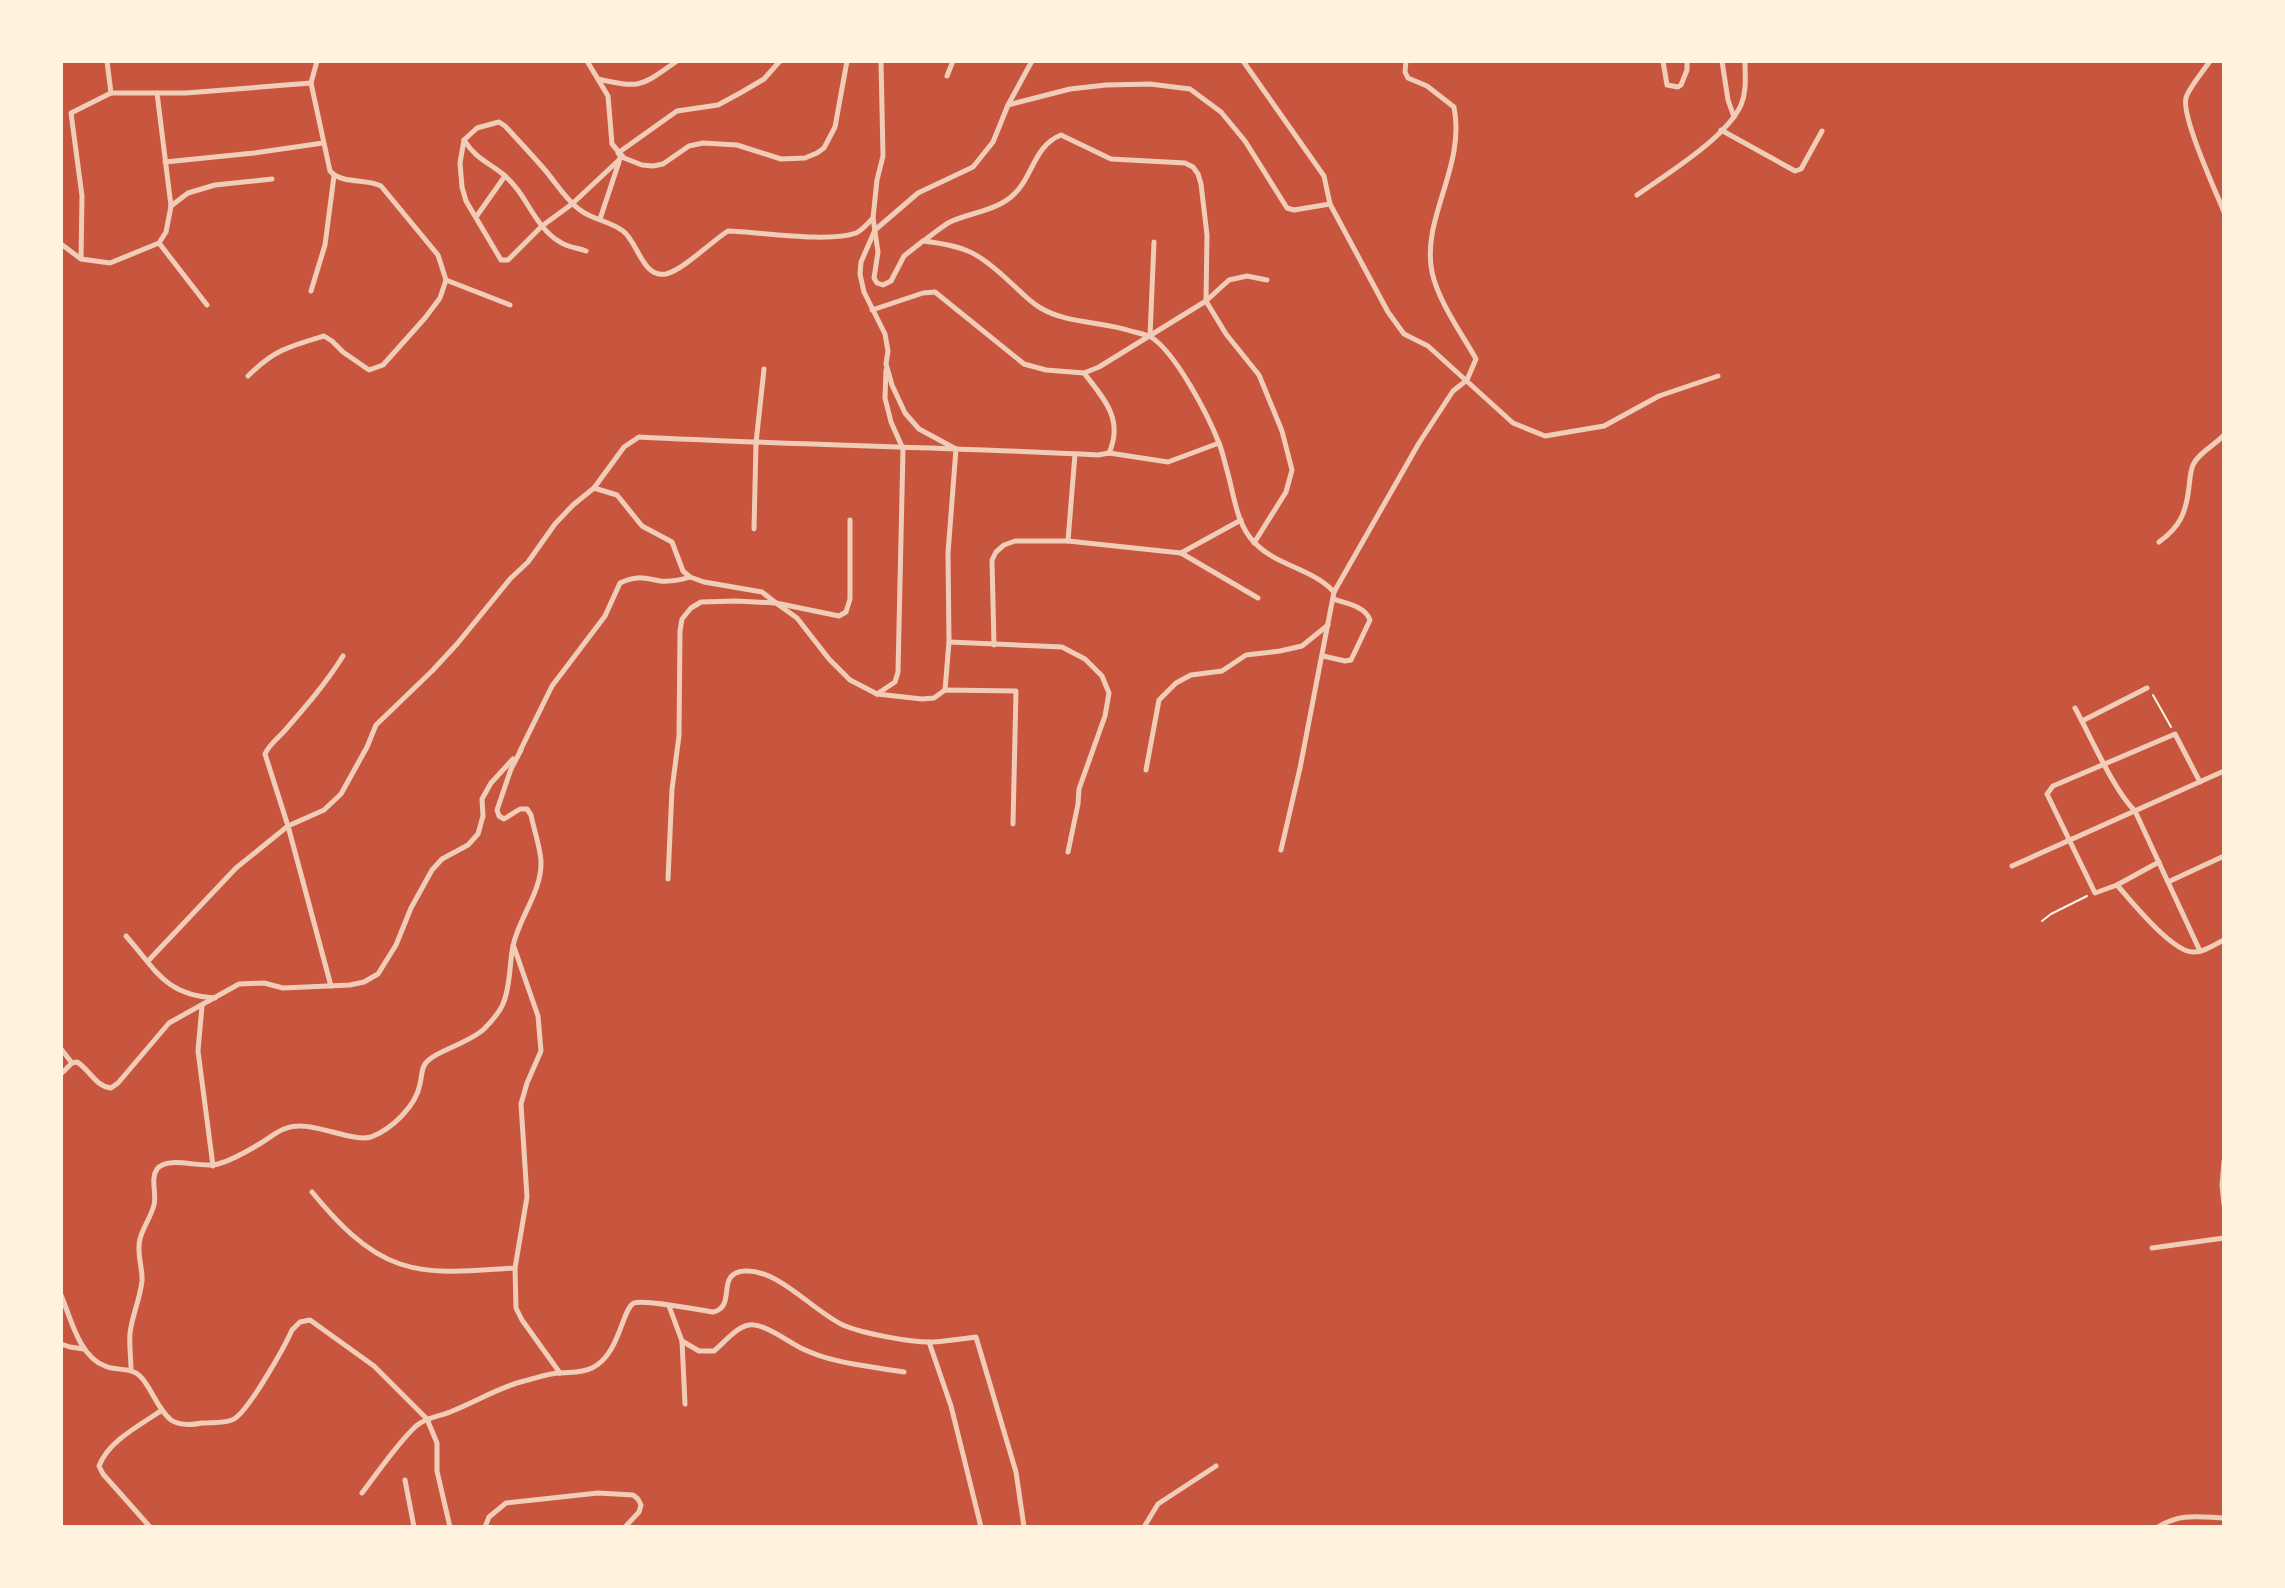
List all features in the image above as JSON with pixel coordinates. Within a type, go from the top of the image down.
[{"type":"street","points":[[107,61],[107,80],[111,93]]},
{"type":"street","points":[[248,376],[267,358],[290,346],[324,336],[369,370],[383,365],[440,298],[446,280],[438,255],[382,186],[334,176],[330,171],[311,83],[317,61]]},
{"type":"street","points":[[587,61],[608,96],[610,139],[619,155],[630,161],[653,166],[663,164],[689,146],[703,143],[737,145],[781,159],[805,158],[824,148],[835,127],[847,61]]},
{"type":"street","points":[[780,61],[764,79],[718,105],[677,111],[619,155],[572,204],[542,226],[508,260],[501,260],[466,201],[460,163],[464,140],[477,128],[499,122],[572,204],[623,230],[631,238],[641,259],[653,272],[666,274],[692,260],[728,231],[839,235],[856,233],[873,218]]},
{"type":"street","points":[[881,61],[883,156],[877,180],[873,218],[878,252],[874,278],[877,283],[883,285],[891,281],[904,256],[950,222],[1011,197],[1043,147],[1053,138],[1062,135],[1111,159],[1185,163],[1193,167],[1201,184],[1207,235],[1206,301],[1226,334],[1259,375],[1282,431],[1292,470],[1286,492],[1254,543]]},
{"type":"street","points":[[947,76],[953,61]]},
{"type":"street","points":[[877,694],[895,681],[898,672],[903,449],[891,422],[885,398],[888,351],[884,334],[864,292],[860,274],[865,251],[875,230],[918,193],[972,167],[992,142],[1032,61]]},
{"type":"street","points":[[1243,61],[1324,176],[1330,204],[1388,312],[1404,334],[1427,346],[1513,423],[1545,436],[1604,426],[1659,396],[1718,376]]},
{"type":"street","points":[[1281,850],[1334,595],[1419,443],[1453,391],[1467,380],[1476,359],[1432,273],[1433,230],[1455,155],[1457,119],[1454,107],[1446,99],[1427,86],[1408,78],[1405,72],[1406,61]]},
{"type":"street","points":[[1663,61],[1667,85],[1678,87],[1687,70],[1687,61]]},
{"type":"street","points":[[1722,61],[1728,100],[1734,117]]},
{"type":"street","points":[[1637,195],[1693,155],[1734,117],[1745,93],[1745,61]]},
{"type":"street","points":[[2210,61],[2186,98],[2187,115],[2208,177],[2224,212]]},
{"type":"street","points":[[598,79],[629,86],[647,82],[676,62]]},
{"type":"street","points":[[81,259],[82,196],[71,113],[111,93],[186,93],[311,83]]},
{"type":"street","points":[[1008,105],[1070,89],[1106,85],[1150,84],[1190,89],[1221,112],[1245,141],[1287,208],[1294,210],[1330,204]]},
{"type":"street","points":[[61,244],[81,259],[110,264],[159,243],[166,232],[171,206],[157,93]]},
{"type":"street","points":[[1721,130],[1796,171],[1801,169],[1822,131]]},
{"type":"street","points":[[464,140],[472,153],[505,176],[542,226],[561,244],[586,251]]},
{"type":"street","points":[[165,162],[323,143]]},
{"type":"street","points":[[600,219],[619,155]]},
{"type":"street","points":[[311,291],[325,245],[334,176]]},
{"type":"street","points":[[476,217],[505,176]]},
{"type":"street","points":[[171,206],[188,193],[215,186],[272,179]]},
{"type":"street","points":[[923,241],[954,245],[972,251],[1037,306],[1055,316],[1117,327],[1150,337],[1166,350],[1196,397],[1219,443],[1241,520],[1254,543],[1272,557],[1318,579],[1334,595],[1367,613],[1370,620],[1351,660],[1323,656]]},
{"type":"street","points":[[1150,337],[1154,242]]},
{"type":"street","points":[[159,243],[207,304]]},
{"type":"street","points":[[872,310],[923,293],[935,292],[1024,364],[1046,370],[1084,373],[1150,337],[1206,301],[1229,280],[1238,276],[1267,280]]},
{"type":"street","points":[[446,280],[510,305]]},
{"type":"street","points":[[886,364],[905,413],[919,429],[956,449]]},
{"type":"street","points":[[754,529],[756,443],[764,369]]},
{"type":"street","points":[[1084,373],[1111,411],[1115,440],[1109,453]]},
{"type":"street","points":[[2159,542],[2169,536],[2182,519],[2195,461],[2224,435]]},
{"type":"street","points":[[148,961],[236,868],[289,827],[324,810],[341,794],[367,747],[376,724],[440,662],[528,562],[555,524],[594,488],[624,447],[639,437],[903,449],[986,449],[1098,455],[1109,453],[1168,461],[1219,443]]},
{"type":"street","points":[[945,690],[949,642],[948,553],[956,449]]},
{"type":"street","points":[[1069,541],[1075,454]]},
{"type":"street","points":[[594,488],[617,495],[642,526],[671,542],[683,571],[690,577],[762,592],[797,618],[829,659],[850,680],[877,694],[922,699],[934,698],[945,690],[1016,691],[1018,696],[1013,824]]},
{"type":"street","points":[[668,879],[672,789],[679,736],[678,663],[682,619],[691,608],[701,602],[776,603],[839,616],[846,612],[850,599],[850,520]]},
{"type":"street","points":[[1181,553],[1241,520]]},
{"type":"street","points":[[994,645],[992,559],[1004,545],[1015,541],[1069,541],[1181,553],[1258,598]]},
{"type":"street","points":[[131,1370],[130,1333],[142,1282],[139,1240],[154,1206],[155,1173],[159,1166],[167,1163],[213,1166],[227,1162],[288,1127],[332,1130],[365,1138],[374,1136],[395,1122],[415,1098],[422,1069],[427,1061],[482,1031],[502,1005],[508,988],[513,944],[539,880],[541,863],[531,815],[527,809],[520,808],[503,819],[497,810],[511,769],[552,685],[605,616],[620,583],[633,577],[678,581],[690,577]]},
{"type":"street","points":[[1146,770],[1159,700],[1176,683],[1191,675],[1222,671],[1246,656],[1302,646],[1329,625]]},
{"type":"street","points":[[949,642],[1062,647],[1086,659],[1101,676],[1109,693],[1098,740],[1079,789],[1079,804],[1068,852]]},
{"type":"street","points":[[331,986],[289,827],[265,754],[269,746],[323,686],[343,656]]},
{"type":"street","points":[[2082,721],[2147,688]]},
{"type":"street","points":[[2075,708],[2128,804],[2136,811],[2200,951]]},
{"type":"street","points":[[2159,862],[2117,885],[2095,893],[2047,794],[2053,786],[2175,734],[2200,782]]},
{"type":"street","points":[[61,1073],[77,1062],[94,1080],[111,1088],[169,1023],[239,984],[264,983],[283,988],[350,985],[365,982],[377,974],[396,945],[411,908],[432,870],[442,859],[468,845],[478,834],[485,792],[521,750]]},
{"type":"street","points":[[2012,866],[2224,771]]},
{"type":"street","points":[[2168,882],[2224,856]]},
{"type":"street","points":[[2117,885],[2145,918],[2185,950],[2193,953],[2224,940]]},
{"type":"street","points":[[126,936],[170,987],[185,994],[215,998]]},
{"type":"street","points":[[513,944],[538,1016],[541,1051],[521,1104],[527,1197],[515,1268],[516,1308],[560,1373]]},
{"type":"street","points":[[202,1005],[198,1051],[213,1166]]},
{"type":"street","points":[[61,1049],[72,1063]]},
{"type":"street","points":[[2224,1161],[2224,1205]]},
{"type":"street","points":[[312,1192],[335,1221],[372,1250],[401,1264],[441,1271],[515,1268]]},
{"type":"street","points":[[2152,1248],[2224,1238]]},
{"type":"street","points":[[362,1493],[408,1435],[427,1419],[450,1412],[493,1391],[560,1373],[594,1368],[618,1339],[627,1308],[634,1303],[646,1302],[713,1312],[721,1310],[724,1307],[727,1283],[732,1276],[735,1273],[755,1272],[770,1277],[830,1318],[850,1328],[929,1342],[975,1338],[1016,1472],[1024,1527]]},
{"type":"street","points":[[61,1295],[83,1349],[103,1366],[131,1370],[138,1374],[170,1419],[180,1424],[232,1420],[247,1407],[292,1330],[300,1322],[310,1320],[374,1366],[427,1419],[437,1443],[437,1471],[450,1527]]},
{"type":"street","points":[[669,1306],[682,1341],[685,1404]]},
{"type":"street","points":[[682,1341],[699,1351],[714,1351],[737,1330],[748,1325],[758,1325],[805,1350],[839,1362],[904,1372]]},
{"type":"street","points":[[929,1342],[951,1406],[981,1527]]},
{"type":"street","points":[[61,1344],[83,1349]]},
{"type":"street","points":[[150,1527],[99,1466],[102,1457],[121,1438],[163,1410]]},
{"type":"street","points":[[1144,1527],[1158,1504],[1216,1466]]},
{"type":"street","points":[[405,1480],[414,1527]]},
{"type":"street","points":[[485,1527],[489,1517],[506,1503],[598,1493],[633,1495],[638,1499],[641,1506],[639,1512],[625,1527]]},
{"type":"street","points":[[2158,1527],[2173,1518],[2224,1518]]},
{"type":"path","points":[[2147,688],[2157,700],[2175,734]]},
{"type":"path","points":[[2042,921],[2071,903],[2095,893]]}]
